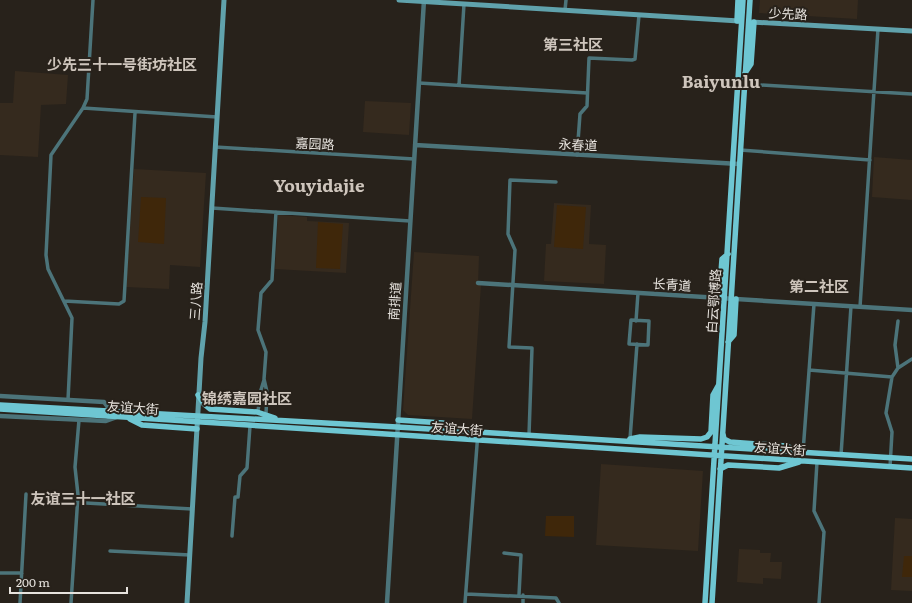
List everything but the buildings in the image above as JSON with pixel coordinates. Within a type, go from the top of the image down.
[{"type":"main road","name":"三八路","points":[[187,603],[198,395],[212,208],[224,0]]},
{"type":"main road","name":"少先路","points":[[399,0],[912,31]]},
{"type":"main road","points":[[738,0],[739,21]]},
{"type":"main road","name":"白云鄂博路","points":[[705,603],[719,385],[728,298],[736,164],[739,21],[743,0]]},
{"type":"main road","points":[[750,0],[751,22]]},
{"type":"main road","name":"白云鄂博路","points":[[712,603],[728,343],[734,335],[722,259],[728,254],[736,164],[740,150],[745,73],[751,64],[751,22]]},
{"type":"main road","points":[[627,440],[640,437],[706,438],[711,432],[713,394],[719,385]]},
{"type":"main road","points":[[198,395],[204,404],[210,409],[258,412],[281,420]]},
{"type":"main road","name":"友谊大街","points":[[0,405],[197,425],[250,426],[912,468]]},
{"type":"main road","name":"友谊大街","points":[[0,409],[110,410],[627,440],[912,459]]},
{"type":"main road","points":[[398,420],[443,423],[462,431]]},
{"type":"main road","points":[[722,433],[724,439],[730,442],[786,446],[803,452]]},
{"type":"main road","points":[[720,469],[728,465],[779,468],[802,461]]},
{"type":"street","points":[[68,400],[72,319],[48,269],[46,259],[51,159],[54,149],[87,100],[93,0]]},
{"type":"street","points":[[565,10],[566,0]]},
{"type":"street","name":"南排道","points":[[387,603],[424,1]]},
{"type":"street","points":[[459,85],[464,4]]},
{"type":"street","points":[[577,155],[580,117],[581,112],[586,108],[589,58],[635,59],[638,15]]},
{"type":"street","points":[[860,307],[878,29]]},
{"type":"street","points":[[419,83],[587,93]]},
{"type":"street","points":[[744,84],[912,94]]},
{"type":"street","points":[[83,108],[135,113],[217,117]]},
{"type":"street","points":[[64,301],[119,304],[124,301],[135,113]]},
{"type":"street","name":"永春道","points":[[415,145],[736,164]]},
{"type":"street","name":"嘉园路","points":[[215,147],[414,159]]},
{"type":"street","points":[[740,150],[870,160]]},
{"type":"street","points":[[529,435],[532,348],[509,347],[515,250],[508,234],[510,180],[556,182]]},
{"type":"street","points":[[212,208],[410,221]]},
{"type":"street","points":[[258,412],[260,393],[264,379],[266,352],[258,333],[261,293],[272,280],[276,212]]},
{"type":"street","name":"长青道","points":[[478,282],[912,310]]},
{"type":"street","points":[[636,321],[638,293]]},
{"type":"street","points":[[803,452],[814,304]]},
{"type":"street","points":[[841,454],[850,306]]},
{"type":"street","points":[[631,320],[649,321],[648,345],[637,344],[629,344],[631,320]]},
{"type":"street","points":[[898,321],[895,345],[898,368]]},
{"type":"street","points":[[627,440],[637,344]]},
{"type":"street","points":[[890,467],[892,432],[886,413],[892,377],[898,368],[912,359]]},
{"type":"street","points":[[809,370],[892,377]]},
{"type":"street","points":[[264,379],[267,392],[266,414]]},
{"type":"street","points":[[0,396],[104,402],[110,410]]},
{"type":"street","points":[[0,416],[106,422],[117,417]]},
{"type":"street","points":[[71,603],[78,495],[76,467],[79,420]]},
{"type":"street","points":[[232,536],[234,497],[238,497],[240,476],[246,468],[250,426]]},
{"type":"street","points":[[465,603],[478,432]]},
{"type":"street","points":[[816,462],[814,511],[824,532],[820,603]]},
{"type":"street","points":[[20,603],[26,494]]},
{"type":"street","points":[[86,503],[192,509]]},
{"type":"street","points":[[110,551],[190,555]]},
{"type":"street","points":[[504,553],[521,555],[519,595]]},
{"type":"street","points":[[0,572],[22,573]]},
{"type":"street","points":[[466,594],[523,595],[556,598],[559,603]]},
{"type":"street","points":[[523,595],[523,603]]},
{"type":"shaded area","points":[[760,0],[858,0],[857,19],[759,13]]},
{"type":"shaded area","points":[[15,71],[68,75],[66,104],[41,105],[38,157],[0,155],[0,103],[13,103]]},
{"type":"shaded area","points":[[365,101],[411,103],[409,135],[363,132]]},
{"type":"shaded area","points":[[874,157],[912,160],[912,200],[872,197]]},
{"type":"shaded area","points":[[134,169],[206,173],[200,267],[170,265],[169,289],[126,287]]},
{"type":"shaded area","points":[[141,197],[166,198],[164,244],[138,242]]},
{"type":"shaded area","points":[[554,203],[591,205],[589,244],[606,245],[604,284],[544,281],[546,244],[551,244]]},
{"type":"shaded area","points":[[557,205],[586,207],[583,249],[554,247]]},
{"type":"shaded area","points":[[278,215],[307,217],[307,221],[349,223],[346,273],[275,269]]},
{"type":"shaded area","points":[[318,222],[343,224],[340,269],[316,268]]},
{"type":"shaded area","points":[[414,252],[479,256],[478,284],[481,285],[472,419],[408,415],[403,410]]},
{"type":"shaded area","points":[[601,464],[703,471],[698,551],[596,545]]},
{"type":"shaded area","points":[[546,516],[574,516],[574,537],[545,536]]},
{"type":"shaded area","points":[[895,518],[912,519],[912,591],[891,590]]},
{"type":"shaded area","points":[[739,549],[760,550],[760,553],[771,553],[770,562],[782,562],[781,579],[763,578],[763,584],[737,582]]},
{"type":"shaded area","points":[[904,556],[912,556],[912,577],[902,577]]},
{"type":"district","name":"第三社区","points":[[573,43]]},
{"type":"district","name":"少先三十一号街坊社区","points":[[122,63]]},
{"type":"district","name":"Baiyunlu","points":[[721,80]]},
{"type":"district","name":"Youyidajie","points":[[319,184]]},
{"type":"district","name":"第二社区","points":[[819,285]]},
{"type":"district","name":"锦绣嘉园社区","points":[[247,397]]},
{"type":"district","name":"友谊三十一社区","points":[[83,497]]}]
